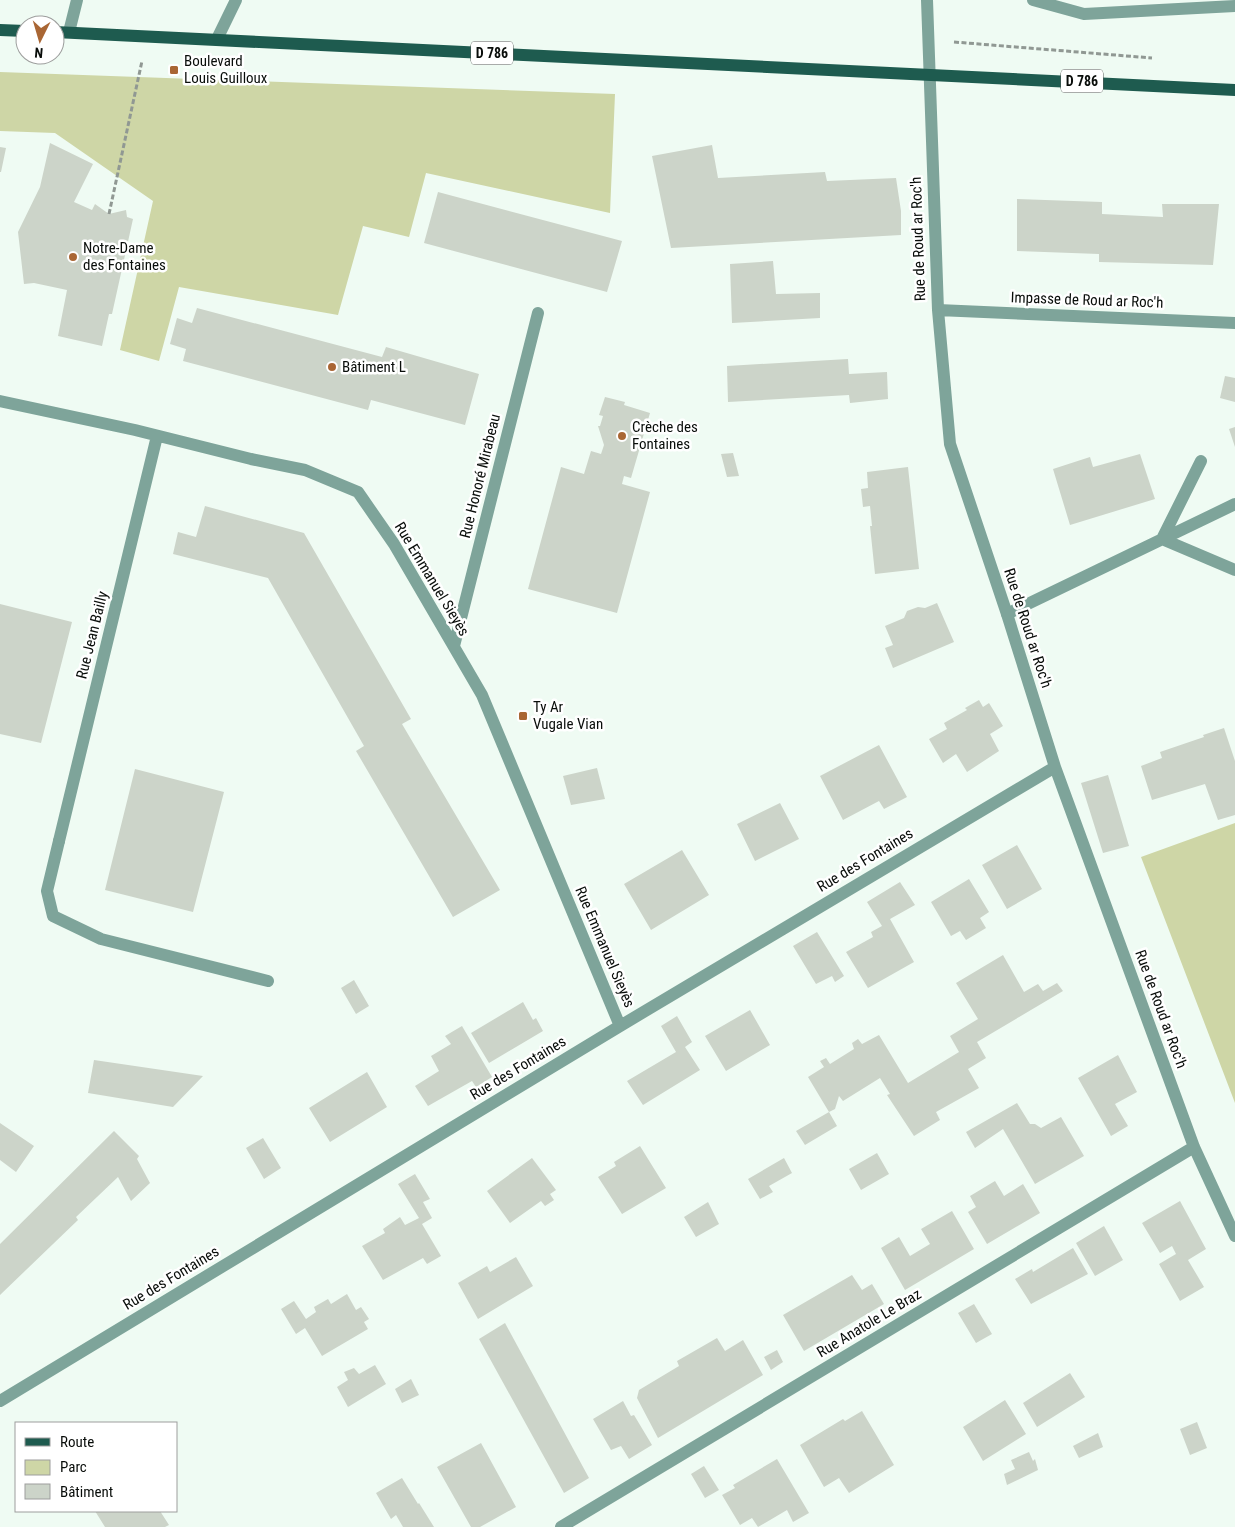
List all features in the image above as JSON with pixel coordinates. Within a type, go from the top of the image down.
[{"type":"main road","points":[[0,30],[15,31]]},
{"type":"main road","name":"D 786","points":[[65,32],[1235,90]]},
{"type":"street","points":[[69,32],[77,0]]},
{"type":"street","points":[[217,39],[236,0]]},
{"type":"street","name":"Rue de Roud ar Roc'h","points":[[927,0],[928,75],[938,310],[950,444],[1007,614],[1054,767],[1194,1147],[1235,1236]]},
{"type":"street","points":[[1033,0],[1084,14],[1235,6]]},
{"type":"street","name":"Impasse de Roud ar Roc'h","points":[[938,310],[1235,323]]},
{"type":"street","name":"Rue Honoré Mirabeau","points":[[454,646],[538,313]]},
{"type":"street","name":"Rue Emmanuel Sieyès","points":[[0,401],[305,470],[358,492],[394,544],[482,695],[620,1026]]},
{"type":"street","name":"Rue Jean Bailly","points":[[157,436],[47,891],[53,916],[100,939],[268,981]]},
{"type":"street","points":[[1162,539],[1201,461]]},
{"type":"street","points":[[1007,614],[1235,504]]},
{"type":"street","points":[[1162,539],[1235,570]]},
{"type":"street","name":"Rue des Fontaines","points":[[0,1401],[620,1026],[1054,767]]},
{"type":"street","name":"Rue Anatole Le Braz","points":[[561,1527],[1194,1147]]},
{"type":"path","points":[[109,214],[147,36]]},
{"type":"path","points":[[929,40],[1156,58]]},
{"type":"green space","points":[[0,72],[615,94],[610,213],[426,173],[409,237],[363,226],[338,315],[179,287],[159,361],[120,350],[153,201],[55,133],[0,131]]},
{"type":"green space","points":[[1235,823],[1235,1103],[1141,857]]},
{"type":"building","name":"Notre-Dame des Fontaines","points":[[50,143],[93,164],[74,202],[92,210],[95,204],[109,214],[126,210],[127,217],[133,219],[112,314],[109,314],[102,346],[58,336],[67,290],[34,283],[24,284],[18,232],[40,187]]},
{"type":"building","points":[[712,145],[718,178],[825,172],[827,181],[896,178],[901,211],[901,235],[671,248],[652,156]]},
{"type":"building","points":[[0,147],[6,148],[1,172],[0,172]]},
{"type":"building","points":[[438,192],[622,241],[607,292],[424,243]]},
{"type":"building","points":[[1017,199],[1102,202],[1102,214],[1163,217],[1162,204],[1219,204],[1213,265],[1099,262],[1099,254],[1017,251]]},
{"type":"building","points":[[773,261],[776,294],[820,293],[820,318],[732,323],[730,264]]},
{"type":"building","name":"Bâtiment L","points":[[197,308],[382,357],[386,347],[479,374],[465,425],[371,400],[368,410],[183,361],[186,349],[170,344],[177,318],[192,323]]},
{"type":"building","points":[[848,359],[849,374],[887,372],[888,399],[850,403],[849,395],[728,402],[727,366]]},
{"type":"building","points":[[1225,376],[1235,378],[1235,402],[1220,398]]},
{"type":"building","points":[[605,397],[625,402],[624,405],[650,413],[631,478],[624,476],[622,484],[650,492],[617,613],[528,589],[561,467],[584,474],[591,451],[601,454],[604,445],[598,426],[600,426],[603,416],[599,415]]},
{"type":"building","points":[[1235,427],[1235,447],[1229,429]]},
{"type":"building","points":[[733,453],[739,476],[727,477],[721,454]]},
{"type":"building","points":[[1140,454],[1155,499],[1070,525],[1053,469],[1090,457],[1093,467]]},
{"type":"building","points":[[908,467],[919,569],[875,574],[870,506],[863,507],[861,489],[868,488],[867,472]]},
{"type":"building","points":[[205,506],[304,533],[411,719],[402,724],[500,890],[453,917],[356,751],[364,746],[268,578],[173,554],[178,532],[196,537]]},
{"type":"building","points":[[937,603],[954,642],[893,668],[885,648],[893,645],[885,626],[904,618],[907,611],[918,607],[925,608]]},
{"type":"building","points":[[0,604],[72,622],[41,743],[0,734]]},
{"type":"building","points":[[979,700],[983,707],[989,703],[1003,726],[990,734],[999,751],[967,772],[956,754],[943,763],[929,739],[947,729],[944,723],[967,710],[965,708]]},
{"type":"building","points":[[1224,728],[1235,761],[1235,815],[1218,820],[1205,784],[1152,800],[1141,766],[1162,758],[1160,752]]},
{"type":"building","points":[[879,745],[907,797],[884,809],[879,801],[843,820],[820,776]]},
{"type":"building","points":[[597,768],[605,799],[571,805],[563,776]]},
{"type":"building","points":[[135,769],[224,792],[193,912],[105,890]]},
{"type":"building","points":[[1108,775],[1129,846],[1103,853],[1081,783]]},
{"type":"building","points":[[780,803],[799,839],[755,861],[737,824]]},
{"type":"building","points":[[1017,845],[1042,889],[1007,909],[982,865]]},
{"type":"building","points":[[682,850],[709,895],[651,930],[624,884]]},
{"type":"building","points":[[969,879],[989,912],[980,918],[986,928],[966,940],[960,931],[951,936],[931,902]]},
{"type":"building","points":[[900,882],[915,905],[890,919],[914,962],[868,988],[846,952],[873,937],[871,932],[882,926],[867,902]]},
{"type":"building","points":[[817,932],[844,976],[835,982],[832,976],[816,984],[793,946]]},
{"type":"building","points":[[1003,955],[1024,992],[1038,984],[1043,991],[1057,983],[1063,991],[977,1042],[986,1058],[968,1069],[979,1088],[936,1112],[940,1120],[914,1136],[887,1095],[890,1094],[880,1078],[843,1101],[839,1096],[835,1109],[829,1112],[808,1077],[824,1067],[820,1061],[826,1058],[830,1064],[854,1049],[852,1043],[858,1039],[862,1044],[879,1035],[908,1083],[959,1052],[950,1036],[978,1019],[956,983]]},
{"type":"building","points":[[354,980],[369,1006],[356,1014],[341,988]]},
{"type":"building","points":[[523,1002],[533,1020],[536,1018],[543,1031],[489,1063],[471,1033]]},
{"type":"building","points":[[750,1010],[770,1045],[726,1071],[705,1036]]},
{"type":"building","points":[[677,1016],[692,1042],[685,1047],[700,1070],[643,1105],[627,1081],[676,1052],[661,1026]]},
{"type":"building","points":[[462,1026],[492,1077],[476,1087],[472,1081],[428,1106],[415,1086],[439,1071],[431,1056],[451,1044],[445,1036]]},
{"type":"building","points":[[1118,1055],[1137,1092],[1115,1104],[1128,1126],[1111,1136],[1078,1078]]},
{"type":"building","points":[[94,1060],[203,1076],[173,1107],[88,1093]]},
{"type":"building","points":[[367,1072],[387,1107],[330,1142],[309,1108]]},
{"type":"building","points":[[1017,1103],[1030,1124],[1035,1124],[1041,1128],[1061,1117],[1084,1156],[1035,1184],[1003,1129],[975,1148],[966,1132]]},
{"type":"building","points":[[829,1112],[837,1126],[805,1145],[796,1131]]},
{"type":"building","points":[[0,1123],[34,1146],[16,1172],[0,1160]]},
{"type":"building","points":[[114,1131],[139,1156],[137,1159],[150,1183],[131,1201],[118,1177],[76,1217],[78,1220],[0,1295],[0,1244]]},
{"type":"building","points":[[263,1138],[281,1168],[264,1179],[246,1148]]},
{"type":"building","points":[[640,1146],[666,1188],[622,1214],[598,1177],[616,1166],[614,1162]]},
{"type":"building","points":[[877,1153],[889,1174],[861,1190],[849,1169]]},
{"type":"building","points":[[532,1158],[556,1190],[550,1194],[554,1200],[545,1206],[541,1201],[510,1223],[487,1191]]},
{"type":"building","points":[[784,1158],[792,1173],[769,1186],[773,1192],[760,1199],[748,1179]]},
{"type":"building","points":[[415,1174],[430,1199],[423,1202],[432,1218],[422,1224],[441,1256],[427,1264],[423,1258],[383,1280],[362,1246],[385,1233],[383,1229],[400,1217],[405,1225],[419,1218],[398,1184]]},
{"type":"building","points":[[995,1181],[1004,1196],[1023,1184],[1040,1213],[987,1244],[968,1212],[976,1207],[970,1196]]},
{"type":"building","points":[[1180,1201],[1206,1249],[1188,1260],[1204,1287],[1180,1301],[1159,1264],[1176,1254],[1172,1246],[1160,1253],[1142,1223]]},
{"type":"building","points":[[708,1202],[719,1224],[696,1237],[684,1217]]},
{"type":"building","points":[[952,1211],[974,1249],[905,1290],[881,1248],[899,1237],[910,1256],[930,1244],[921,1229]]},
{"type":"building","points":[[1104,1226],[1123,1260],[1095,1276],[1076,1243]]},
{"type":"building","points":[[1073,1248],[1088,1274],[1031,1304],[1015,1279],[1032,1269],[1033,1272]]},
{"type":"building","points":[[516,1257],[533,1286],[478,1319],[458,1283],[487,1266],[490,1272]]},
{"type":"building","points":[[852,1275],[862,1290],[872,1284],[884,1304],[804,1351],[783,1315]]},
{"type":"building","points":[[347,1294],[356,1310],[361,1307],[369,1319],[364,1322],[368,1329],[322,1356],[305,1328],[296,1334],[281,1309],[294,1301],[306,1319],[316,1312],[314,1307],[328,1299],[331,1304]]},
{"type":"building","points":[[974,1304],[992,1334],[976,1343],[958,1313]]},
{"type":"building","points":[[505,1323],[589,1478],[564,1493],[479,1339]]},
{"type":"building","points":[[717,1338],[725,1351],[743,1340],[763,1375],[658,1438],[637,1398],[639,1390],[679,1366],[677,1361]]},
{"type":"building","points":[[777,1350],[783,1362],[771,1370],[764,1357]]},
{"type":"building","points":[[375,1365],[386,1384],[348,1407],[337,1387],[348,1380],[344,1372],[354,1368],[359,1374]]},
{"type":"building","points":[[1070,1373],[1085,1397],[1037,1427],[1023,1403]]},
{"type":"building","points":[[411,1379],[419,1395],[402,1403],[395,1389]]},
{"type":"building","points":[[1005,1400],[1026,1434],[983,1461],[963,1427]]},
{"type":"building","points":[[623,1401],[631,1416],[634,1415],[652,1445],[629,1459],[621,1446],[611,1450],[593,1419]]},
{"type":"building","points":[[862,1411],[894,1465],[849,1493],[839,1478],[824,1487],[800,1445],[843,1419],[845,1421]]},
{"type":"building","points":[[1197,1422],[1207,1448],[1190,1455],[1180,1429]]},
{"type":"building","points":[[1098,1433],[1103,1447],[1079,1458],[1073,1446]]},
{"type":"building","points":[[481,1443],[516,1507],[480,1527],[471,1527],[437,1467]]},
{"type":"building","points":[[1029,1452],[1033,1461],[1035,1459],[1038,1470],[1007,1485],[1004,1474],[1015,1469],[1011,1460]]},
{"type":"building","points":[[777,1459],[809,1513],[793,1522],[787,1510],[758,1527],[752,1518],[740,1525],[722,1495],[735,1488],[733,1485]]},
{"type":"building","points":[[704,1466],[719,1490],[705,1498],[691,1474]]},
{"type":"building","points":[[402,1478],[434,1527],[403,1527],[396,1515],[391,1519],[376,1493]]},
{"type":"building","points":[[96,1512],[161,1512],[169,1525],[165,1527],[105,1527]]},
{"type":"place","name":"Boulevard Louis Guilloux","points":[[174,70]]},
{"type":"place","name":"Notre-Dame des Fontaines","points":[[73,257]]},
{"type":"place","name":"Bâtiment L","points":[[332,367]]},
{"type":"place","name":"Crèche des Fontaines","points":[[622,436]]},
{"type":"place","name":"Ty Ar Vugale Vian","points":[[523,716]]}]
